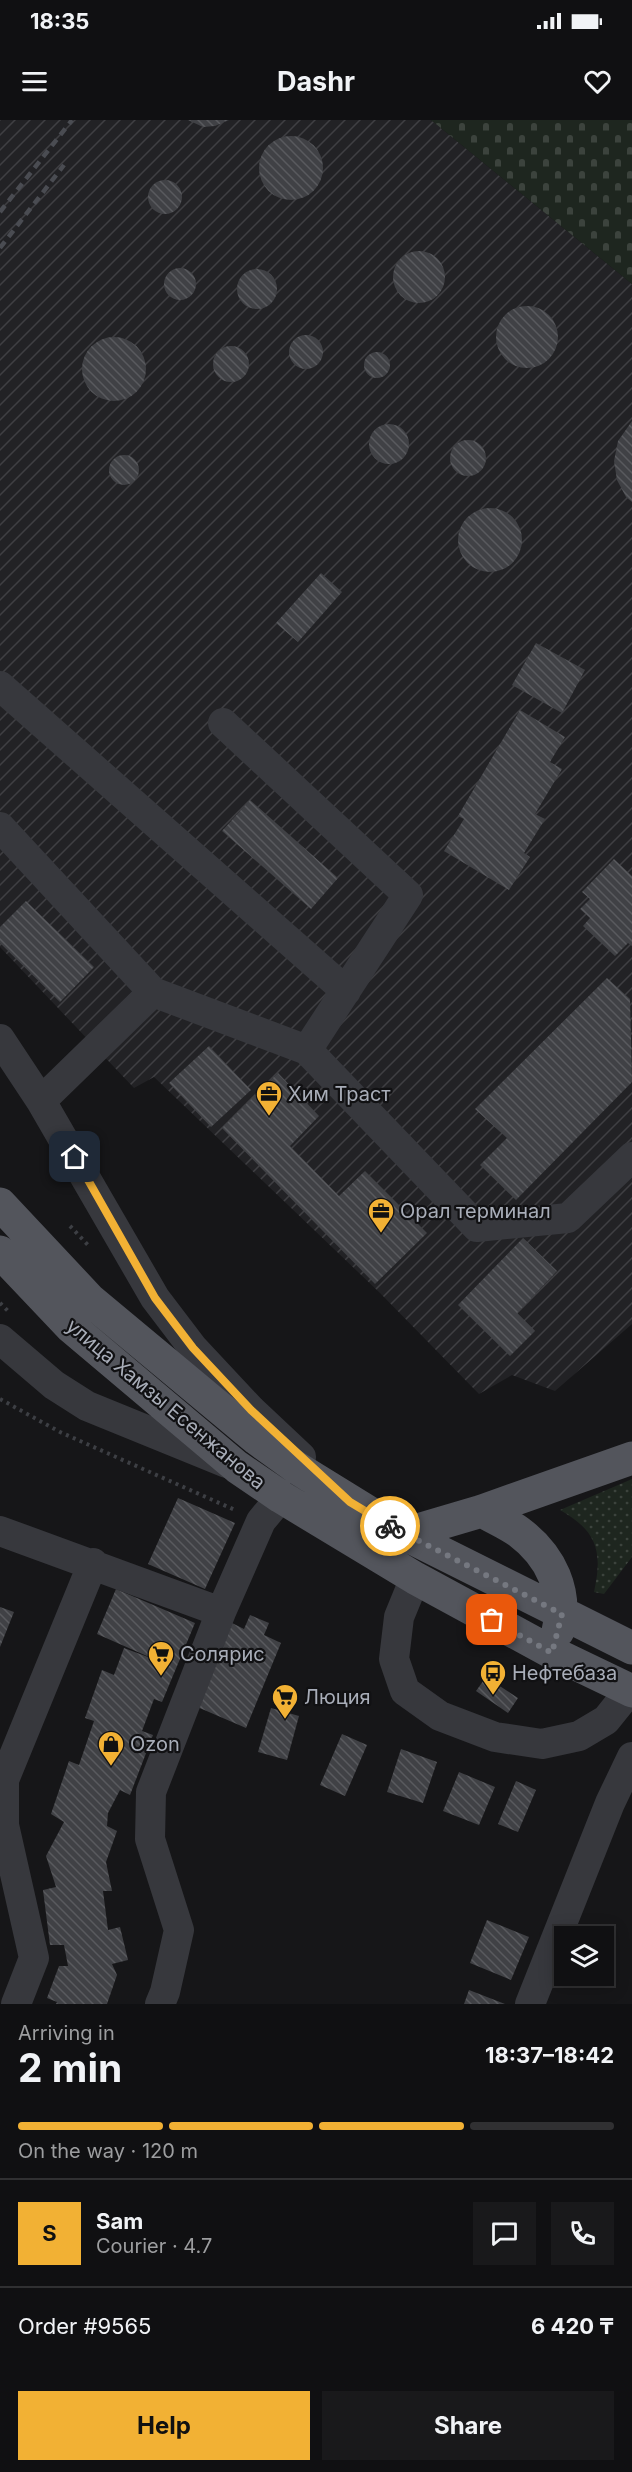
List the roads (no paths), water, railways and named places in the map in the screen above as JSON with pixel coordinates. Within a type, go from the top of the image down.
[{"type":"main road","name":"улица Хамзы Есенжанова","points":[[0,1204],[90,1300],[257,1439],[350,1502],[404,1534],[562,1614],[629,1642]]},
{"type":"main road","name":"улица Хамзы Есенжанова","points":[[0,1252],[71,1327],[237,1467],[271,1509],[415,1578],[552,1653],[623,1686]]},
{"type":"main road","points":[[404,1534],[482,1511],[632,1458]]},
{"type":"main road","points":[[482,1511],[519,1532],[540,1554],[557,1578],[562,1614],[552,1653]]},
{"type":"main road","points":[[623,1686],[629,1642]]},
{"type":"street","points":[[0,686],[346,991]]},
{"type":"street","points":[[223,723],[408,895],[307,1050]]},
{"type":"street","points":[[0,827],[153,992],[307,1050],[477,1227],[568,1218],[632,1157]]},
{"type":"street","points":[[41,1101],[153,992]]},
{"type":"street","points":[[0,1039],[41,1101],[155,1298],[193,1348],[251,1410],[350,1502]]},
{"type":"street","points":[[0,1340],[54,1384],[87,1406],[237,1467]]},
{"type":"street","points":[[160,2004],[165,1992],[178,1930],[150,1839],[151,1792],[221,1612],[271,1509]]},
{"type":"street","points":[[0,1531],[93,1563],[221,1612]]},
{"type":"street","points":[[16,2004],[34,1958],[4,1826],[2,1779],[93,1563]]},
{"type":"street","points":[[415,1578],[399,1617],[394,1659],[405,1691],[440,1716],[495,1737],[542,1744],[579,1736],[606,1720],[623,1686]]},
{"type":"street","points":[[530,2004],[610,1803],[632,1756]]},
{"type":"railway","points":[[0,212],[72,120]]},
{"type":"railway","points":[[0,248],[64,165]]},
{"type":"place","name":"Хим Траст","points":[[269,1117]]},
{"type":"place","name":"Орал терминал","points":[[381,1234]]},
{"type":"place","name":"Солярис","points":[[161,1677]]},
{"type":"place","name":"Нефтебаза","points":[[493,1696]]},
{"type":"place","name":"Люция","points":[[285,1720]]},
{"type":"place","name":"Ozon","points":[[111,1767]]}]
